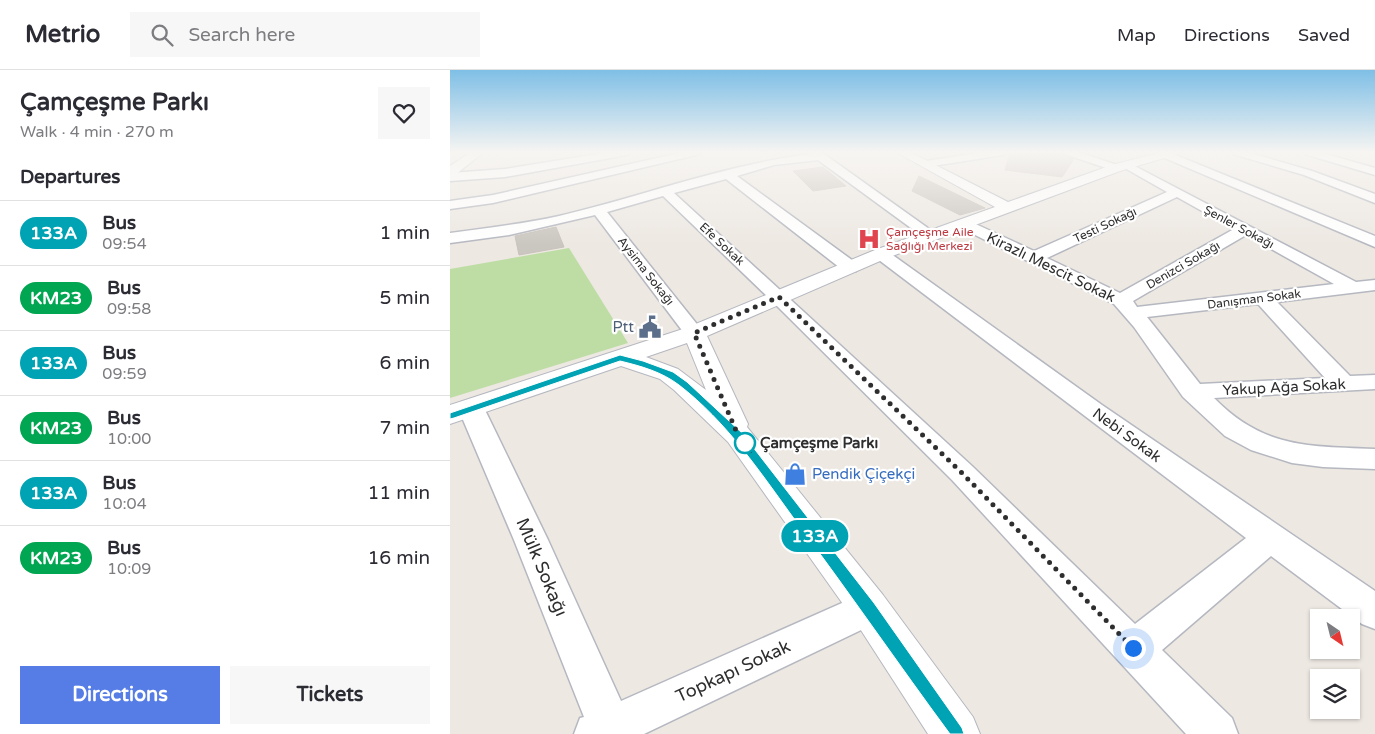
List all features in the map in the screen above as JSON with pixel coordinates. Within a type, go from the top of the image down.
[{"type":"street","points":[[483,224],[500,183]]},
{"type":"street","points":[[450,205],[493,199],[562,183]]},
{"type":"street","points":[[483,224],[560,220],[694,183]]},
{"type":"street","points":[[739,183],[850,267]]},
{"type":"street","points":[[857,183],[931,236]]},
{"type":"street","points":[[961,183],[1008,208]]},
{"type":"street","points":[[460,412],[694,333],[881,254],[1073,183]]},
{"type":"street","name":"Şenler Sokağı","points":[[1163,183],[1244,230],[1352,288]]},
{"type":"street","points":[[1236,183],[1375,242]]},
{"type":"street","points":[[1335,183],[1375,199]]},
{"type":"street","points":[[1317,188],[1375,185]]},
{"type":"street","name":"Efe Sokak","points":[[665,191],[779,297],[962,473],[1216,734]]},
{"type":"street","points":[[1262,194],[1290,191]]},
{"type":"street","name":"Testi Sokağı","points":[[1033,258],[1176,192]]},
{"type":"street","name":"Aysima Sokağı","points":[[598,210],[694,333]]},
{"type":"street","points":[[450,238],[502,218]]},
{"type":"street","name":"Kirazlı Mescit Sokak","points":[[964,224],[1127,307],[1192,392],[1212,414],[1237,432],[1266,447],[1293,454],[1375,459]]},
{"type":"street","name":"Denizci Sokağı","points":[[1127,307],[1244,230]]},
{"type":"street","name":"Nebi Sokak","points":[[881,254],[1101,417],[1375,612]]},
{"type":"street","name":"Danışman Sokak","points":[[1127,307],[1263,298],[1375,285]]},
{"type":"street","points":[[1263,298],[1344,384]]},
{"type":"street","points":[[694,333],[738,435]]},
{"type":"street","points":[[620,358],[669,374],[683,384],[738,435],[869,608],[956,734]]},
{"type":"street","name":"Yakup Ağa Sokak","points":[[1192,392],[1375,382]]},
{"type":"street","name":"Mülk Sokağı","points":[[460,412],[531,540],[603,731]]},
{"type":"street","points":[[1133,648],[1270,538]]},
{"type":"street","name":"Topkapı Sokak","points":[[603,731],[869,608]]},
{"type":"green space","points":[[569,248],[628,343],[450,398],[450,269]]},
{"type":"building","points":[[805,183],[842,183],[846,186],[813,191]]},
{"type":"building","points":[[916,183],[933,183],[985,208],[960,215],[912,191]]},
{"type":"building","points":[[556,227],[564,247],[519,255],[515,236]]},
{"type":"bus line","name":"133A","points":[[450,415],[620,358],[669,374],[683,384],[738,435],[869,608],[956,734]]},
{"type":"place","name":"Çamçeşme Aile Sağlığı Merkezi","points":[[869,239]]},
{"type":"place","name":"Ptt","points":[[650,327]]},
{"type":"place","name":"Çamçeşme Parkı","points":[[745,443]]},
{"type":"place","name":"Pendik Çiçekçi","points":[[795,474]]},
{"type":"route","points":[[745,443],[750,451],[738,435],[694,333],[779,297],[962,473],[1133,648]]}]
